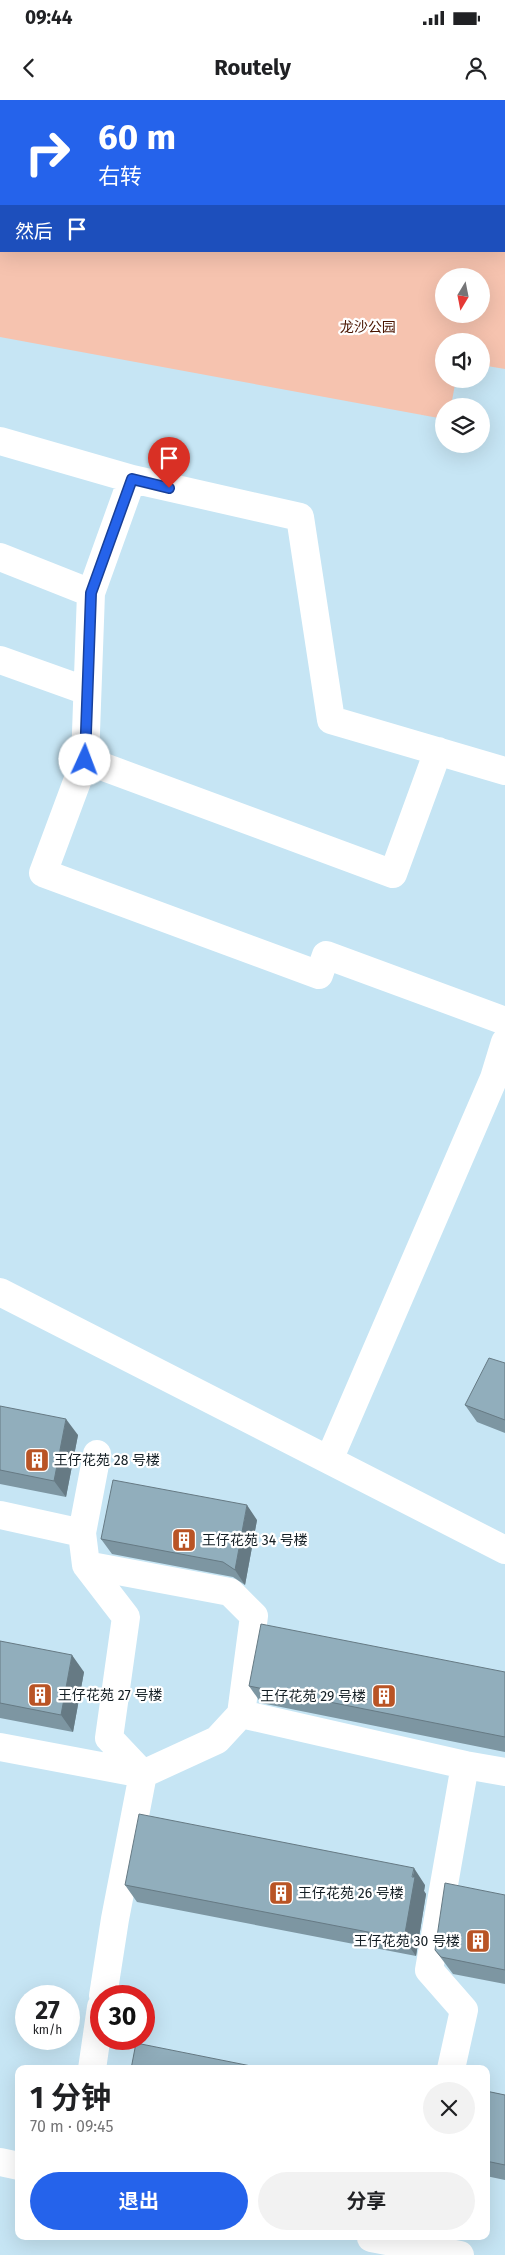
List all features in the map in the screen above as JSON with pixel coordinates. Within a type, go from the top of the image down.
[{"type":"street","points":[[0,441],[132,479],[300,517],[331,720],[505,771]]},
{"type":"street","points":[[132,479],[91,593],[85,760],[43,873],[318,975],[326,954],[505,1021]]},
{"type":"street","points":[[0,557],[91,593]]},
{"type":"street","points":[[0,660],[87,691]]},
{"type":"street","points":[[85,760],[393,874],[438,751]]},
{"type":"street","points":[[329,1460],[503,1053]]},
{"type":"street","points":[[0,1292],[505,1550]]},
{"type":"street","points":[[97,1454],[82,1533],[86,1564],[126,1617],[110,1738],[142,1774]]},
{"type":"street","points":[[0,1515],[82,1533]]},
{"type":"street","points":[[0,1747],[142,1774],[218,1740],[240,1714],[254,1616],[230,1592],[86,1564]]},
{"type":"street","points":[[240,1714],[465,1765],[505,1772]]},
{"type":"street","points":[[452,2065],[464,2010],[429,1970],[465,1765]]},
{"type":"street","points":[[105,1985],[142,1774]]},
{"type":"street","points":[[93,2065],[95,2050]]},
{"type":"street","points":[[0,2162],[15,2165]]},
{"type":"street","points":[[367,2243],[414,2241],[460,2255]]},
{"type":"green space","name":"龙沙公园","points":[[0,252],[505,252],[505,369],[490,366],[490,333],[435,333],[435,388],[454,388],[452,398],[435,398],[435,417],[0,337]]},
{"type":"building","points":[[489,1358],[505,1363],[505,1420],[465,1405]]},
{"type":"building","name":"王仔花苑 28 号楼","points":[[0,1406],[66,1419],[54,1481],[0,1470]]},
{"type":"building","name":"王仔花苑 34 号楼","points":[[113,1480],[247,1505],[235,1570],[223,1562],[101,1539]]},
{"type":"building","name":"王仔花苑 29 号楼","points":[[261,1624],[505,1672],[505,1737],[249,1686]]},
{"type":"building","name":"王仔花苑 27 号楼","points":[[0,1641],[72,1655],[61,1715],[0,1703]]},
{"type":"building","name":"王仔花苑 26 号楼","points":[[139,1814],[414,1868],[412,1877],[415,1877],[404,1939],[125,1885]]},
{"type":"building","name":"王仔花苑 30 号楼","points":[[445,1883],[505,1895],[505,1970],[441,1957],[435,1950]]},
{"type":"building","points":[[155,2047],[246,2065],[132,2065],[135,2050],[155,2050]]},
{"type":"building","points":[[490,2092],[505,2095],[505,2165],[490,2162]]},
{"type":"place","name":"王仔花苑 28 号楼","points":[[37,1460]]},
{"type":"place","name":"王仔花苑 34 号楼","points":[[184,1540]]},
{"type":"place","name":"王仔花苑 27 号楼","points":[[40,1695]]},
{"type":"place","name":"王仔花苑 29 号楼","points":[[384,1696]]},
{"type":"place","name":"王仔花苑 26 号楼","points":[[281,1893]]},
{"type":"place","name":"王仔花苑 30 号楼","points":[[478,1941]]},
{"type":"route","points":[[85,760],[91,593],[132,479],[169,488]]}]
